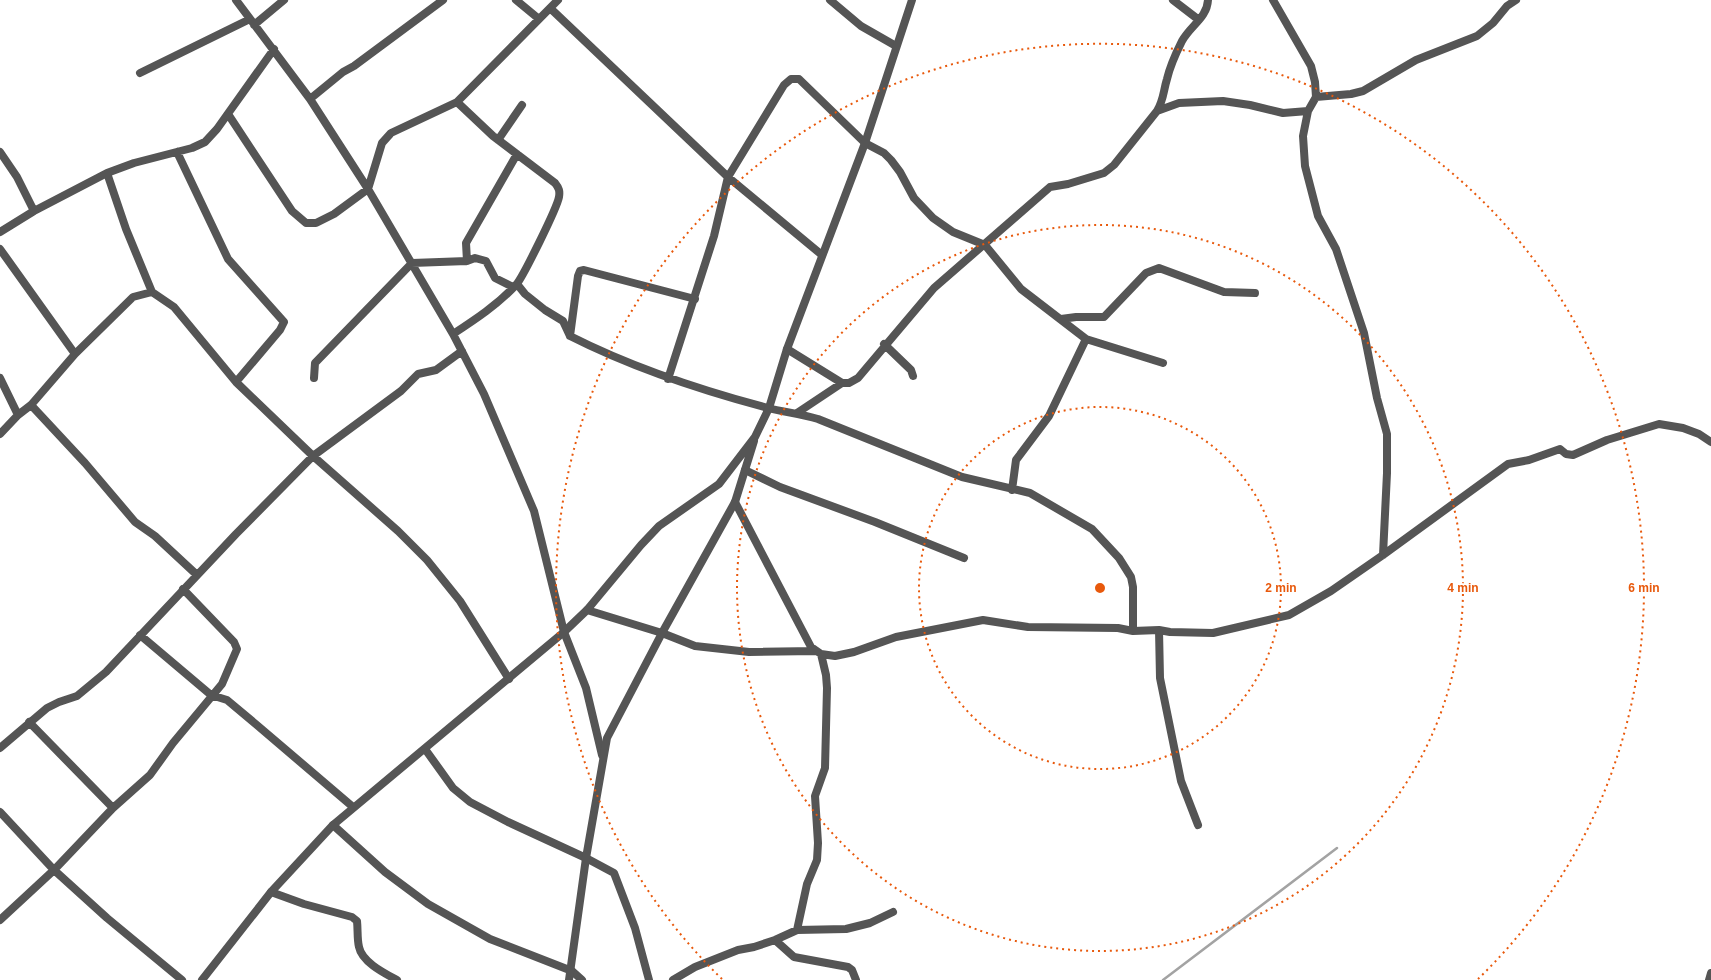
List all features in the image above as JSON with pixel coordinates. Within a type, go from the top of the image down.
[{"type":"street","points":[[236,0],[310,99],[368,189],[453,334],[484,394],[534,511],[564,632],[586,688],[602,755]]},
{"type":"street","points":[[140,73],[252,22],[284,0]]},
{"type":"street","points":[[516,0],[539,19]]},
{"type":"street","points":[[228,114],[292,211],[306,223],[316,223],[334,214],[368,189],[382,142],[391,133],[457,102],[558,0]]},
{"type":"street","points":[[830,0],[861,26],[896,46]]},
{"type":"street","points":[[569,980],[572,971],[586,858],[602,755],[607,738],[662,633],[735,502],[755,437],[769,408],[787,349],[865,142],[912,0]]},
{"type":"street","points":[[1173,0],[1198,20]]},
{"type":"street","points":[[797,413],[842,383],[850,382],[858,378],[884,344],[934,288],[1050,187],[1068,184],[1104,173],[1114,165],[1157,111],[1163,100],[1167,77],[1174,59],[1183,40],[1194,23],[1208,7],[1208,0]]},
{"type":"street","points":[[1273,0],[1311,66],[1315,82],[1316,96],[1308,111],[1303,136],[1305,166],[1318,216],[1336,248],[1364,333],[1376,398],[1387,434],[1387,473],[1383,555]]},
{"type":"street","points":[[1316,96],[1351,94],[1363,91],[1416,60],[1477,36],[1493,24],[1507,6],[1516,0]]},
{"type":"street","points":[[310,99],[343,72],[354,66],[440,1]]},
{"type":"street","points":[[550,8],[728,177],[822,255]]},
{"type":"street","points":[[0,232],[34,211],[106,173],[134,163],[192,148],[205,142],[228,114],[274,49]]},
{"type":"street","points":[[668,379],[695,299],[714,236],[728,177],[784,85],[791,79],[800,79],[865,142],[884,153],[900,172],[914,198],[933,218],[953,232],[985,245],[1021,289],[1086,339],[1163,363]]},
{"type":"street","points":[[1157,111],[1179,103],[1223,101],[1250,105],[1283,113],[1308,111]]},
{"type":"street","points":[[453,334],[484,314],[515,285],[545,230],[559,199],[560,193],[559,188],[555,183],[498,140],[457,102]]},
{"type":"street","points":[[498,140],[522,104]]},
{"type":"street","points":[[0,152],[17,177],[34,211]]},
{"type":"street","points":[[176,152],[228,259],[284,322],[280,330],[236,382]]},
{"type":"street","points":[[467,261],[466,243],[517,154]]},
{"type":"street","points":[[106,173],[126,230],[152,292],[174,307],[236,382],[313,456],[398,531],[427,560],[460,601],[509,679]]},
{"type":"street","points":[[0,249],[75,354]]},
{"type":"street","points":[[314,378],[315,363],[412,264],[467,261],[475,258],[486,261],[495,278],[515,285],[545,310],[563,321],[570,336],[668,379],[769,408],[797,413],[849,430],[962,477],[1012,490],[1030,493],[1042,499],[1092,529],[1118,558],[1131,577],[1133,587],[1133,631]]},
{"type":"street","points":[[1061,319],[1076,317],[1104,317],[1146,273],[1160,268],[1224,292],[1255,292]]},
{"type":"street","points":[[570,336],[578,276],[580,271],[584,270],[695,299]]},
{"type":"street","points":[[0,434],[18,415],[31,405],[75,354],[134,297],[152,292]]},
{"type":"street","points":[[1012,490],[1016,460],[1049,416],[1086,339]]},
{"type":"street","points":[[884,344],[911,370],[914,376]]},
{"type":"street","points":[[787,349],[842,383]]},
{"type":"street","points":[[0,748],[47,708],[58,702],[77,696],[106,672],[183,589],[313,456],[401,391],[418,374],[436,370],[462,351]]},
{"type":"street","points":[[0,378],[18,415]]},
{"type":"street","points":[[31,405],[135,522],[155,536],[197,575]]},
{"type":"street","points":[[587,610],[662,633],[695,646],[749,652],[818,653],[835,656],[854,652],[896,637],[983,620],[1028,627],[1118,628],[1133,631],[1159,630],[1170,632],[1213,633],[1289,615],[1331,591],[1508,464],[1529,460],[1560,449],[1566,454],[1573,455],[1607,440],[1659,424],[1683,428],[1699,434],[1711,442]]},
{"type":"street","points":[[202,980],[271,892],[333,825],[564,632],[587,610],[641,545],[659,526],[719,484],[755,437]]},
{"type":"street","points":[[745,470],[780,487],[875,522],[964,558]]},
{"type":"street","points":[[735,502],[811,647],[818,653],[826,675],[825,768],[815,796],[818,844],[817,860],[807,884],[798,930]]},
{"type":"street","points":[[0,920],[54,870],[113,808],[150,775],[211,695],[222,684],[237,649],[234,642],[183,589]]},
{"type":"street","points":[[1159,630],[1160,678],[1181,782],[1198,825]]},
{"type":"street","points":[[140,635],[211,695],[227,700],[353,807]]},
{"type":"street","points":[[29,722],[113,808]]},
{"type":"street","points":[[425,749],[453,788],[470,802],[614,873],[635,928],[649,980]]},
{"type":"street","points":[[0,812],[54,870],[107,918],[182,980]]},
{"type":"street","points":[[333,825],[385,872],[428,904],[490,940],[572,971],[582,980]]},
{"type":"street","points":[[271,892],[304,904],[352,917],[357,921],[359,947],[362,954],[392,979]]},
{"type":"street","points":[[673,980],[695,967],[738,950],[754,947],[775,940],[798,930],[846,929],[870,923],[893,912]]},
{"type":"street","points":[[775,940],[794,957],[848,967],[852,970],[856,980]]},
{"type":"street","points":[[1709,980],[1711,973]]},
{"type":"waterway","points":[[1163,980],[1337,848]]}]
